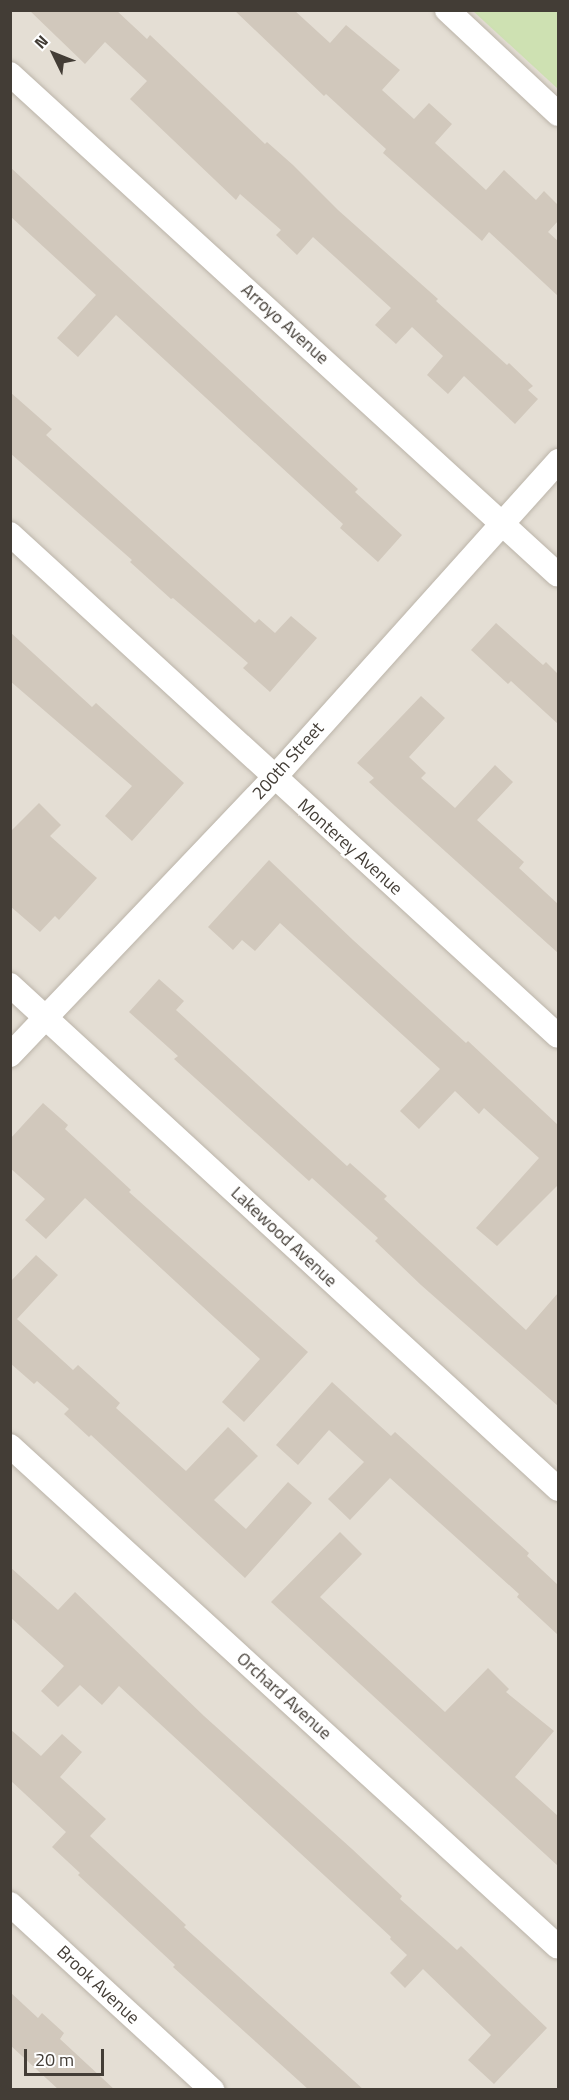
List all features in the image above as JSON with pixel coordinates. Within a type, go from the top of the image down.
[{"type":"street","points":[[447,10],[558,114]]},
{"type":"street","name":"Arroyo Avenue","points":[[10,74],[558,575]]},
{"type":"street","name":"200th Street","points":[[10,1055],[274,778],[558,461]]},
{"type":"street","name":"Monterey Avenue","points":[[10,534],[558,1036]]},
{"type":"street","name":"Lakewood Avenue","points":[[10,985],[558,1489]]},
{"type":"street","name":"Orchard Avenue","points":[[10,1446],[558,1947]]},
{"type":"street","name":"Brook Avenue","points":[[10,1904],[212,2090]]},
{"type":"shaded area","points":[[11,11],[558,11],[558,2089],[11,2089]]},
{"type":"green space","points":[[473,11],[558,11],[558,89]]},
{"type":"building","points":[[29,10],[116,10],[147,39],[150,35],[265,144],[267,142],[293,165],[338,210],[438,299],[436,301],[507,365],[509,363],[533,386],[528,390],[538,399],[515,424],[464,376],[448,394],[427,375],[443,356],[412,327],[396,344],[375,325],[391,308],[313,237],[297,255],[276,235],[281,230],[240,194],[236,200],[130,99],[147,81],[105,42],[85,64]]},
{"type":"building","points":[[234,10],[294,10],[330,43],[346,25],[400,70],[382,90],[414,119],[429,103],[452,124],[435,143],[486,190],[504,170],[536,200],[544,191],[558,205],[558,221],[548,232],[558,241],[558,296],[489,232],[482,241],[383,153],[386,149],[326,94],[324,96]]},
{"type":"building","points":[[10,167],[358,489],[355,492],[402,535],[378,562],[340,528],[343,524],[116,315],[78,357],[57,338],[96,295],[10,216]]},
{"type":"building","points":[[10,392],[52,429],[46,435],[255,623],[259,619],[275,633],[291,616],[317,638],[270,692],[243,668],[248,663],[173,598],[171,599],[130,562],[132,560],[10,453]]},
{"type":"building","points":[[496,623],[543,665],[546,662],[558,674],[558,724],[511,681],[508,684],[471,650]]},
{"type":"building","points":[[10,632],[92,707],[96,703],[184,783],[132,841],[105,816],[132,786],[10,681]]},
{"type":"building","points":[[421,696],[445,718],[409,757],[426,773],[421,778],[455,808],[495,765],[513,782],[477,820],[524,862],[519,868],[558,904],[558,953],[369,782],[374,778],[357,763]]},
{"type":"building","points":[[39,803],[61,825],[50,836],[97,878],[59,920],[55,916],[40,932],[10,906],[10,832]]},
{"type":"building","points":[[269,860],[353,940],[466,1043],[468,1041],[558,1125],[558,1185],[497,1246],[476,1228],[539,1158],[484,1108],[479,1114],[455,1091],[419,1129],[400,1111],[440,1069],[280,923],[255,951],[242,940],[233,950],[208,927]]},
{"type":"building","points":[[159,979],[184,1001],[176,1010],[347,1166],[350,1163],[387,1196],[384,1199],[526,1330],[558,1293],[558,1406],[421,1285],[375,1241],[378,1238],[312,1178],[309,1181],[174,1059],[178,1056],[129,1012]]},
{"type":"building","points":[[43,1103],[68,1125],[65,1129],[131,1190],[129,1192],[308,1352],[244,1422],[222,1402],[260,1359],[85,1198],[46,1239],[25,1220],[45,1199],[10,1168],[10,1139]]},
{"type":"building","points":[[36,1255],[58,1275],[17,1319],[73,1370],[78,1365],[120,1403],[116,1408],[186,1471],[228,1427],[258,1456],[214,1500],[246,1529],[288,1482],[312,1503],[245,1578],[91,1435],[89,1437],[64,1414],[69,1409],[37,1381],[34,1384],[10,1363],[10,1282]]},
{"type":"building","points":[[332,1382],[391,1436],[395,1432],[529,1553],[527,1556],[558,1585],[558,1635],[517,1597],[519,1594],[390,1478],[350,1520],[328,1499],[364,1462],[329,1430],[298,1465],[276,1445]]},
{"type":"building","points":[[340,1532],[362,1554],[320,1597],[445,1712],[488,1668],[509,1689],[506,1692],[554,1731],[515,1777],[558,1816],[558,1866],[271,1602]]},
{"type":"building","points":[[10,1567],[58,1610],[75,1592],[204,1716],[402,1896],[400,1899],[457,1950],[461,1946],[547,2028],[494,2084],[468,2060],[491,2035],[423,1969],[405,1988],[390,1973],[407,1955],[390,1939],[391,1937],[119,1686],[102,1705],[80,1685],[58,1707],[41,1691],[64,1666],[10,1617]]},
{"type":"building","points":[[10,1729],[41,1756],[62,1734],[82,1752],[60,1777],[106,1819],[90,1836],[186,1925],[184,1927],[364,2090],[309,2090],[173,1967],[175,1965],[78,1875],[80,1873],[52,1847],[66,1832],[10,1780]]},
{"type":"building","points":[[10,1992],[38,2018],[42,2013],[64,2033],[60,2039],[115,2090],[59,2090],[10,2045]]}]
